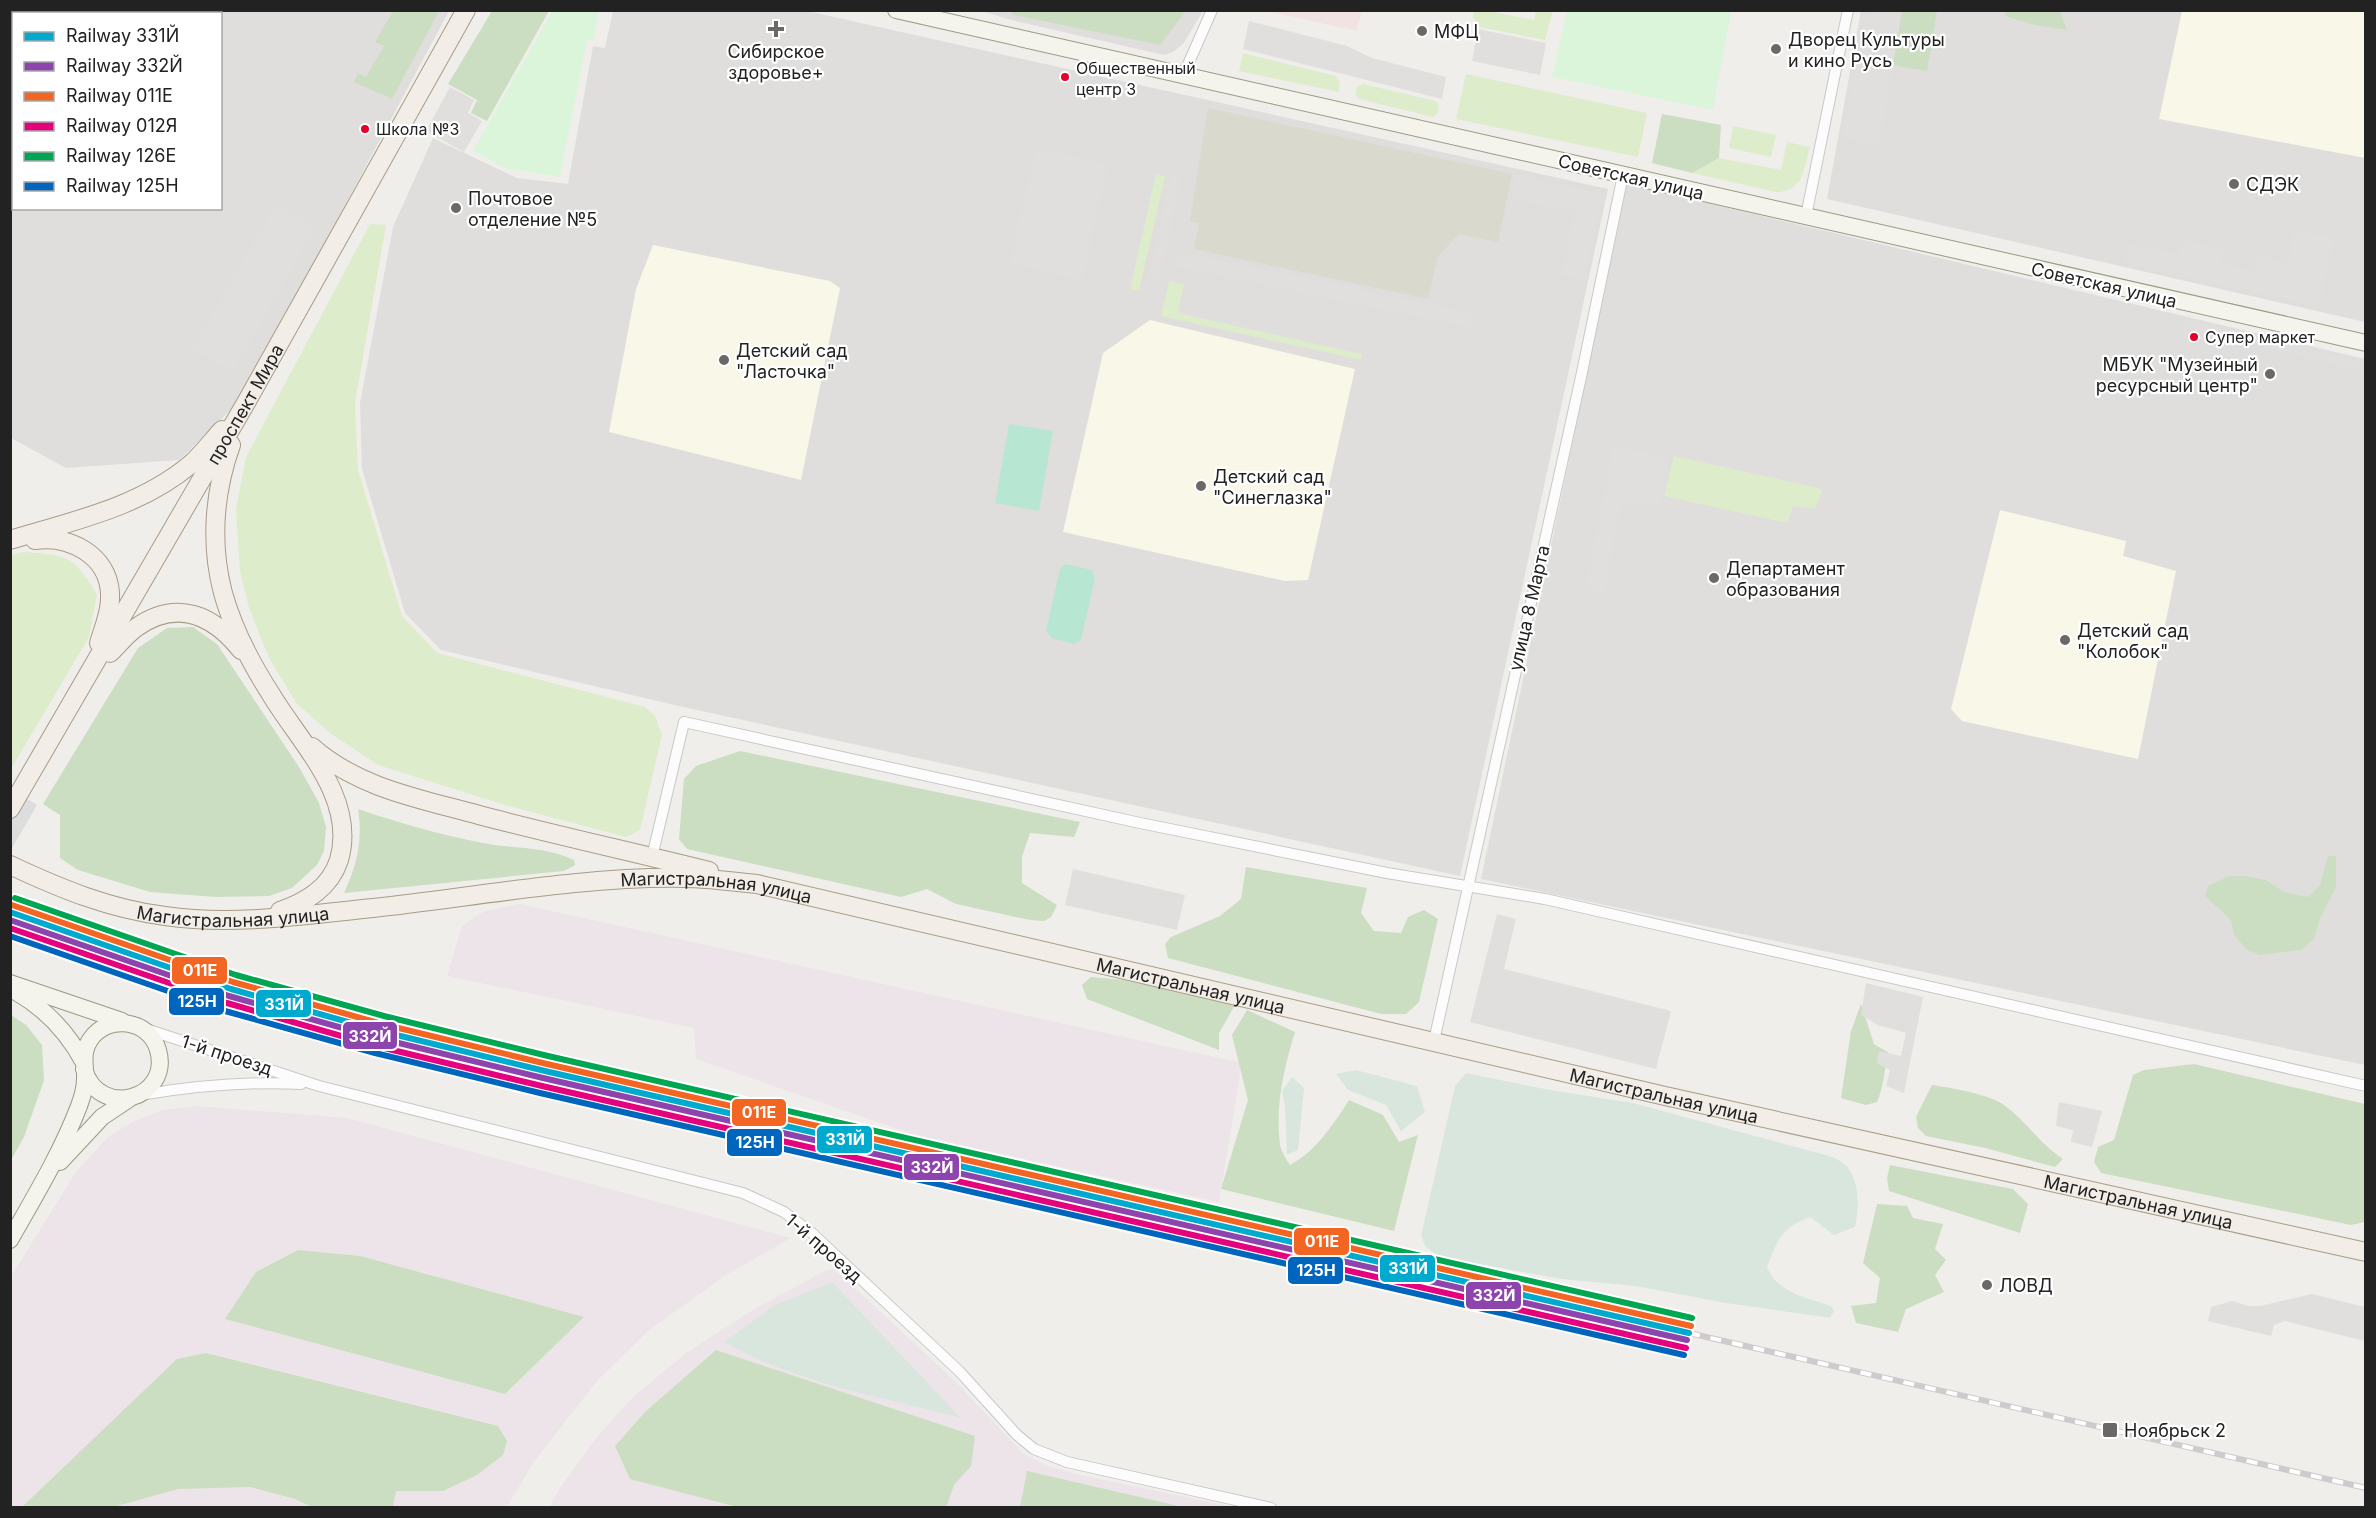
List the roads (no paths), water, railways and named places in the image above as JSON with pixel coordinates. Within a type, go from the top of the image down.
[{"type":"main road","name":"проспект Мира","points":[[15,802],[247,401],[466,10]]},
{"type":"main road","name":"Советская улица","points":[[896,10],[2366,343]]},
{"type":"main road","points":[[10,542],[107,511],[162,485],[192,463],[247,401]]},
{"type":"main road","points":[[247,401],[221,475],[215,532],[218,567],[235,626],[256,670],[302,739],[334,797],[341,817],[343,835],[341,854],[336,869],[319,891],[293,907],[261,918]]},
{"type":"main road","points":[[10,542],[46,538],[62,539],[89,553],[99,564],[107,578],[110,593],[90,674]]},
{"type":"main road","points":[[90,674],[134,628],[152,618],[170,612],[203,617],[216,625],[233,641],[256,670]]},
{"type":"main road","points":[[302,739],[334,765],[387,789],[535,830],[757,884]]},
{"type":"main road","name":"Магистральная улица","points":[[10,865],[78,895],[137,912],[203,919],[261,918],[607,882],[686,878],[757,884],[1665,1096],[2366,1252]]},
{"type":"main road","points":[[10,983],[132,1024],[151,1036],[158,1047],[160,1060],[156,1078],[148,1089],[102,1118],[44,1181]]},
{"type":"main road","points":[[10,988],[41,1008],[55,1022],[84,1066],[88,1079],[100,1092],[115,1099],[134,1097]]},
{"type":"main road","points":[[10,1240],[44,1181],[79,1105],[85,1080],[84,1066],[87,1046],[97,1032],[112,1024],[132,1024]]},
{"type":"street","points":[[1183,76],[1212,10]]},
{"type":"street","points":[[1806,216],[1848,10]]},
{"type":"street","name":"улица 8 Марта","points":[[1434,1041],[1581,377],[1623,176]]},
{"type":"street","points":[[652,857],[684,722],[1151,825],[1468,887],[1545,899],[2366,1086]]},
{"type":"street","name":"1-й проезд","points":[[132,1024],[319,1086],[720,1186],[767,1203],[784,1212],[813,1234],[960,1372],[1017,1435],[1034,1449],[1067,1462],[1270,1508]]},
{"type":"street","name":"1-й проезд","points":[[134,1097],[208,1085],[244,1082],[319,1086]]},
{"type":"railway","points":[[1689,1333],[2366,1488]]},
{"type":"rail line","name":"126Е","points":[[15,898],[236,975],[384,1016],[548,1056],[1692,1318]]},
{"type":"rail line","name":"011Е","points":[[12,905],[233,982],[382,1024],[547,1064],[1691,1326]]},
{"type":"rail line","name":"331Й","points":[[10,912],[231,989],[380,1031],[545,1071],[1689,1333]]},
{"type":"rail line","name":"332Й","points":[[10,920],[229,996],[378,1038],[543,1078],[1687,1340]]},
{"type":"rail line","name":"012Я","points":[[10,928],[227,1003],[376,1046],[1686,1348]]},
{"type":"rail line","name":"125Н","points":[[10,936],[225,1011],[375,1053],[540,1093],[1684,1355]]},
{"type":"place","name":"Сибирское здоровье+","points":[[776,29]]},
{"type":"place","name":"МФЦ","points":[[1422,31]]},
{"type":"place","name":"Дворец Культуры и кино Русь","points":[[1776,49]]},
{"type":"place","name":"Общественный центр 3","points":[[1065,77]]},
{"type":"place","name":"Школа №3","points":[[365,129]]},
{"type":"place","name":"СДЭК","points":[[2234,184]]},
{"type":"place","name":"Почтовое отделение №5","points":[[456,208]]},
{"type":"place","name":"Супер маркет","points":[[2194,337]]},
{"type":"place","name":"Детский сад \"Ласточка\"","points":[[724,360]]},
{"type":"place","name":"МБУК \"Музейный ресурсный центр\"","points":[[2270,374]]},
{"type":"place","name":"Детский сад \"Синеглазка\"","points":[[1201,486]]},
{"type":"place","name":"Департамент образования","points":[[1714,578]]},
{"type":"place","name":"Детский сад \"Колобок\"","points":[[2065,640]]},
{"type":"place","name":"ЛОВД","points":[[1987,1285]]},
{"type":"place","name":"Ноябрьск 2","points":[[2110,1430]]}]
